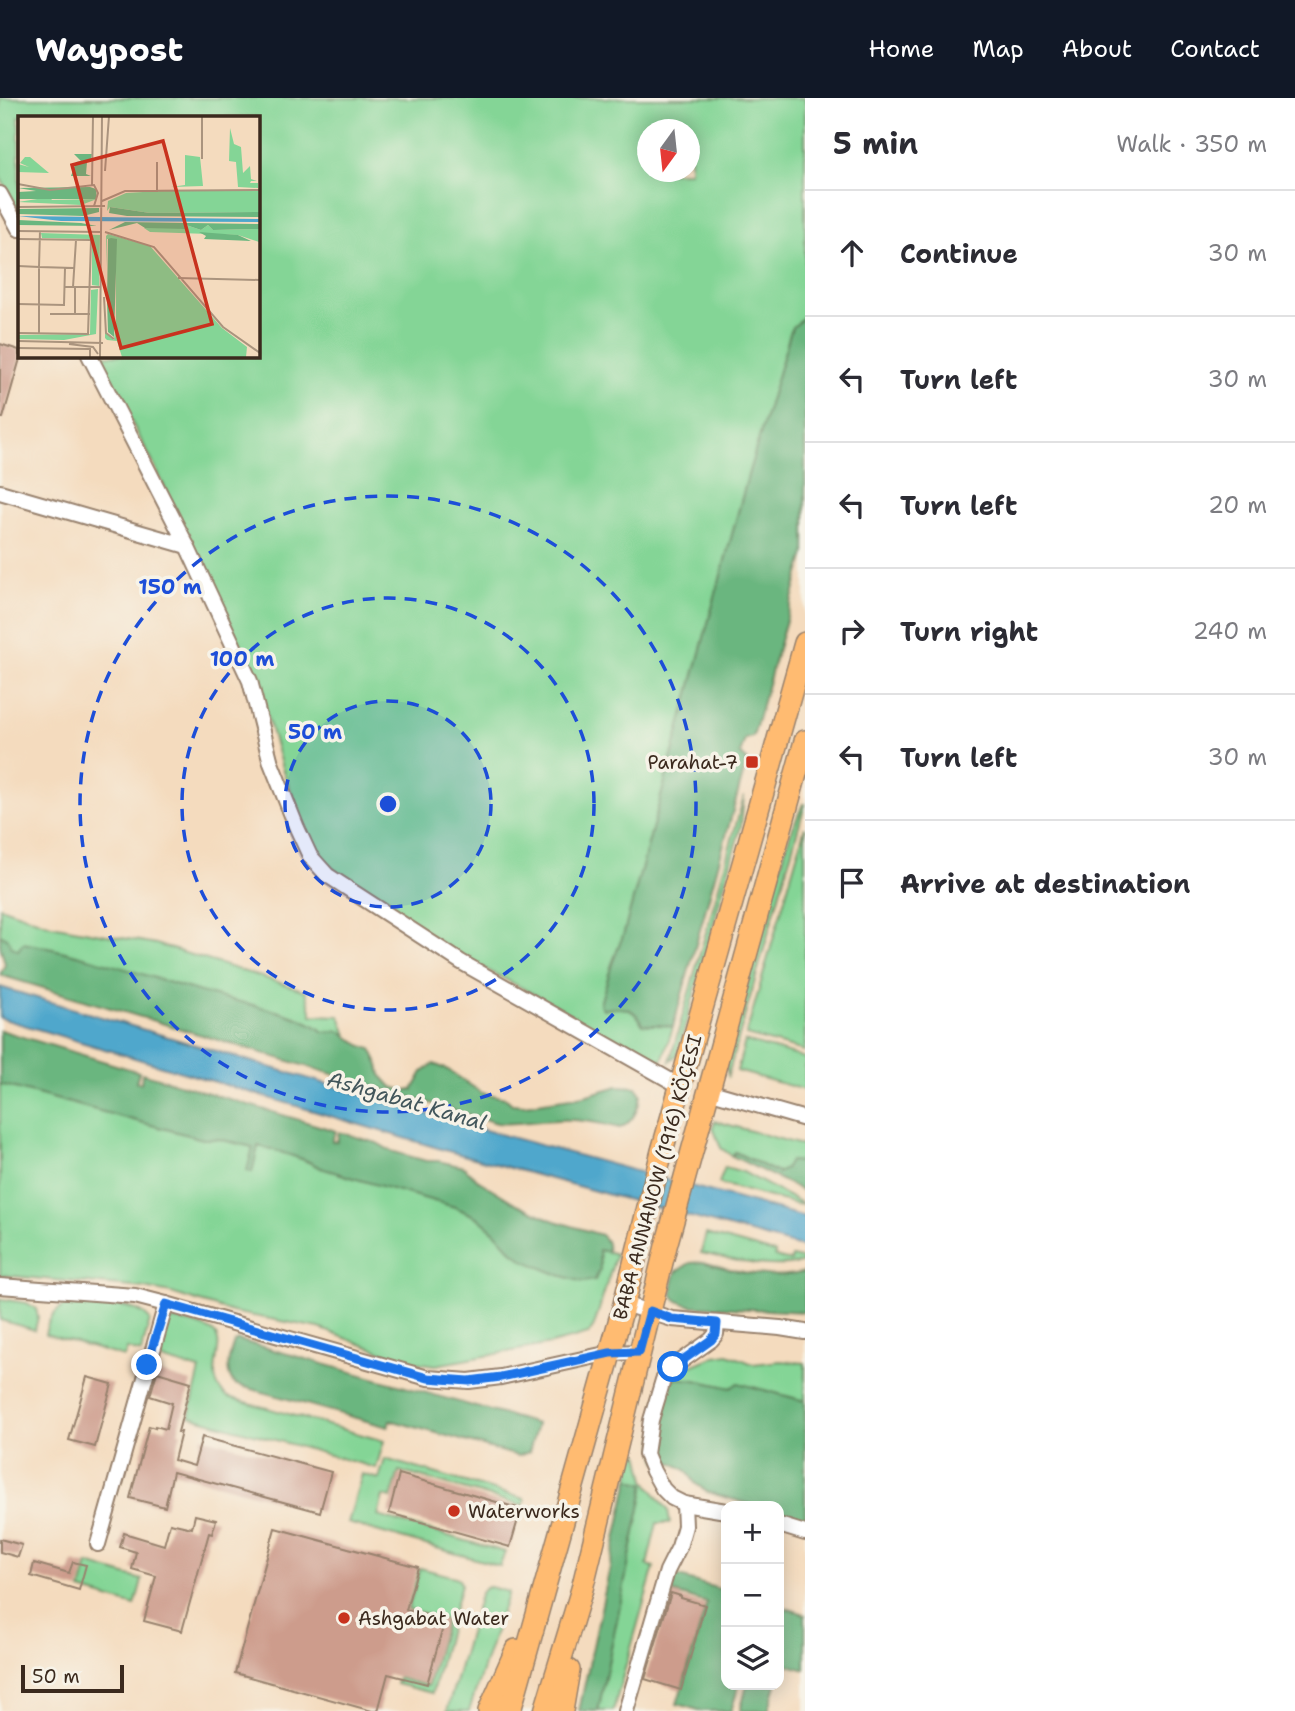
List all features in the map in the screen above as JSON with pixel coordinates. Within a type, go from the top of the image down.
[{"type":"main road","name":"BABA ANNANOW (1916) KÖÇESI","points":[[510,1711],[624,1304],[662,1151],[805,643]]},
{"type":"main road","name":"BABA ANNANOW (1916) KÖÇESI","points":[[545,1711],[582,1588],[666,1247],[805,741]]},
{"type":"main road","points":[[562,1711],[582,1588]]},
{"type":"main road","points":[[489,1711],[543,1591]]},
{"type":"street","points":[[0,194],[18,227]]},
{"type":"street","points":[[90,357],[187,546],[250,681],[271,762],[310,856],[327,875],[461,962],[680,1086]]},
{"type":"street","points":[[0,492],[187,546]]},
{"type":"street","points":[[708,1091],[805,1119]]},
{"type":"street","points":[[0,1286],[135,1296],[428,1378],[469,1381],[501,1377],[610,1353],[639,1352]]},
{"type":"street","points":[[98,1544],[166,1304]]},
{"type":"street","points":[[624,1304],[672,1319],[805,1332]]},
{"type":"street","points":[[717,1323],[716,1334],[711,1340],[668,1371],[663,1380],[651,1420],[646,1454],[663,1489],[672,1497],[684,1504],[721,1510]]},
{"type":"street","points":[[626,1711],[667,1571],[685,1527],[684,1504]]},
{"type":"street","points":[[784,1527],[805,1533]]},
{"type":"green space","points":[[0,98],[805,98],[805,315],[792,327],[749,472],[624,933],[600,1004],[609,1009],[626,1009],[649,1025],[673,1027],[662,1061],[610,1039],[559,1007],[462,957],[325,862],[306,832],[282,768],[256,677],[151,459],[97,357],[259,357],[259,116],[18,116],[18,211],[0,177]]},
{"type":"green space","points":[[805,315],[805,553],[753,737],[745,739],[740,754],[747,760],[673,1027],[642,1024],[631,1010],[603,1009],[600,1004],[624,933],[749,472],[792,327]]},
{"type":"green space","points":[[744,796],[741,825],[677,1055],[670,1061]]},
{"type":"green space","points":[[803,804],[728,1075],[726,1062],[790,835]]},
{"type":"green space","points":[[805,827],[805,1046],[804,1051],[746,1035]]},
{"type":"green space","points":[[0,907],[51,925],[156,944],[306,991],[312,1015],[340,1016],[347,1035],[340,1031],[323,1032],[306,1021],[285,1014],[10,947],[8,939],[0,934]]},
{"type":"green space","points":[[0,934],[8,939],[11,947],[18,950],[23,943],[71,953],[211,995],[286,1014],[314,1025],[323,1032],[340,1031],[371,1049],[381,1075],[392,1087],[403,1090],[413,1090],[423,1072],[434,1064],[448,1070],[482,1093],[505,1098],[512,1104],[524,1105],[584,1096],[618,1086],[636,1087],[641,1094],[640,1099],[632,1118],[620,1128],[574,1120],[497,1123],[0,975],[5,964]]},
{"type":"green space","points":[[0,1030],[139,1072],[136,1082],[141,1083],[142,1073],[336,1131],[332,1141],[337,1142],[339,1132],[426,1161],[464,1167],[479,1181],[515,1203],[552,1220],[601,1235],[607,1242],[607,1252],[599,1250],[600,1269],[595,1280],[583,1282],[525,1261],[477,1217],[455,1207],[321,1168],[305,1160],[258,1146],[252,1172],[247,1171],[253,1147],[218,1139],[203,1139],[0,1084]]},
{"type":"green space","points":[[745,1041],[805,1058],[805,1090],[737,1071]]},
{"type":"green space","points":[[0,1084],[203,1139],[218,1139],[253,1147],[248,1171],[252,1172],[258,1146],[282,1152],[321,1168],[455,1207],[477,1217],[495,1232],[600,1269],[599,1249],[616,1254],[594,1326],[589,1334],[551,1344],[436,1365],[406,1361],[319,1328],[232,1312],[171,1293],[144,1288],[0,1275]]},
{"type":"green space","points":[[715,1121],[805,1146],[805,1162],[800,1161],[778,1173],[735,1152],[732,1156],[721,1148],[713,1127]]},
{"type":"green space","points":[[735,1152],[778,1173],[786,1168],[790,1161],[805,1162],[805,1192],[732,1156]]},
{"type":"green space","points":[[725,1167],[743,1172],[805,1205],[721,1184],[719,1183]]},
{"type":"green space","points":[[706,1234],[775,1253],[775,1257],[791,1261],[792,1257],[805,1262],[766,1265],[701,1253]]},
{"type":"green space","points":[[703,1262],[766,1275],[805,1272],[805,1312],[693,1306],[679,1302],[672,1291],[676,1272],[690,1263]]},
{"type":"green space","points":[[0,1299],[27,1303],[36,1309],[38,1317],[35,1330],[0,1320]]},
{"type":"green space","points":[[67,1304],[124,1306],[143,1314],[150,1320],[141,1353],[127,1349],[124,1357],[45,1334],[52,1316]]},
{"type":"green space","points":[[175,1320],[195,1324],[213,1332],[218,1345],[216,1380],[228,1397],[384,1441],[376,1468],[189,1416],[200,1370],[157,1358],[169,1324]]},
{"type":"green space","points":[[238,1340],[537,1424],[529,1452],[518,1456],[390,1420],[388,1427],[234,1384],[228,1364],[234,1342]]},
{"type":"green space","points":[[728,1354],[753,1364],[780,1361],[805,1363],[805,1401],[738,1383],[731,1388],[676,1378],[669,1383],[677,1372],[715,1356]]},
{"type":"green space","points":[[676,1378],[731,1388],[738,1383],[805,1401],[805,1520],[784,1514],[784,1501],[738,1501],[707,1492],[695,1483],[687,1471],[673,1463],[658,1462],[654,1445],[655,1434],[669,1383]]},
{"type":"green space","points":[[635,1451],[639,1453],[645,1480],[668,1510],[670,1523],[657,1523],[647,1565],[654,1567],[613,1711],[598,1711],[645,1484],[629,1479]]},
{"type":"green space","points":[[385,1459],[525,1499],[523,1506],[399,1471],[391,1498],[383,1496],[378,1516],[505,1552],[500,1566],[348,1523],[362,1474],[379,1479]]},
{"type":"green space","points":[[629,1479],[645,1484],[598,1711],[579,1711]]},
{"type":"green space","points":[[88,1564],[142,1580],[135,1606],[81,1590]]},
{"type":"green space","points":[[420,1568],[455,1577],[461,1584],[432,1693],[396,1684],[398,1678],[428,1686],[446,1620],[408,1609]]},
{"type":"green space","points":[[676,1576],[721,1590],[721,1690],[737,1690],[731,1711],[702,1711],[677,1704],[707,1603],[671,1592]]},
{"type":"green space","points":[[484,1588],[508,1592],[469,1711],[447,1711],[480,1595]]},
{"type":"green space","points":[[784,1608],[805,1614],[805,1670],[784,1664]]},
{"type":"green space","points":[[746,1690],[774,1690],[768,1711],[740,1711]]},
{"type":"water","points":[[0,987],[455,1122],[805,1217],[805,1248],[448,1151],[0,1018]]},
{"type":"building","points":[[0,344],[18,350],[18,357],[20,357],[3,418],[0,418]]},
{"type":"building","points":[[157,1372],[191,1382],[174,1460],[194,1466],[202,1437],[331,1472],[320,1512],[173,1472],[165,1507],[130,1498],[149,1426],[166,1429],[172,1403],[150,1396]]},
{"type":"building","points":[[87,1377],[112,1384],[95,1447],[69,1440]]},
{"type":"building","name":"Waterworks","points":[[399,1474],[521,1509],[510,1547],[389,1513]]},
{"type":"building","points":[[195,1515],[216,1520],[212,1534],[209,1533],[182,1631],[144,1621],[156,1576],[132,1569],[136,1552],[120,1547],[124,1533],[164,1545],[170,1523],[192,1528]]},
{"type":"building","name":"Ashgabat Water","points":[[275,1528],[418,1567],[406,1610],[445,1620],[427,1684],[388,1674],[378,1711],[372,1711],[235,1673]]},
{"type":"building","points":[[0,1539],[22,1545],[18,1557],[0,1552]]},
{"type":"building","points":[[73,1562],[86,1565],[79,1590],[31,1576],[34,1563],[69,1573]]},
{"type":"building","points":[[671,1593],[705,1605],[681,1690],[645,1679]]},
{"type":"place","name":"Parahat-7","points":[[752,762]]},
{"type":"place","name":"Waterworks","points":[[454,1511]]},
{"type":"place","name":"Ashgabat Water","points":[[344,1618]]},
{"type":"route","points":[[147,1365],[166,1304],[428,1378],[469,1381],[501,1377],[610,1353],[639,1352],[650,1311],[672,1319],[717,1323],[716,1334],[711,1340],[673,1367]]},
{"type":"water label","name":"Ashgabat Kanal","points":[[407,1101]]}]
